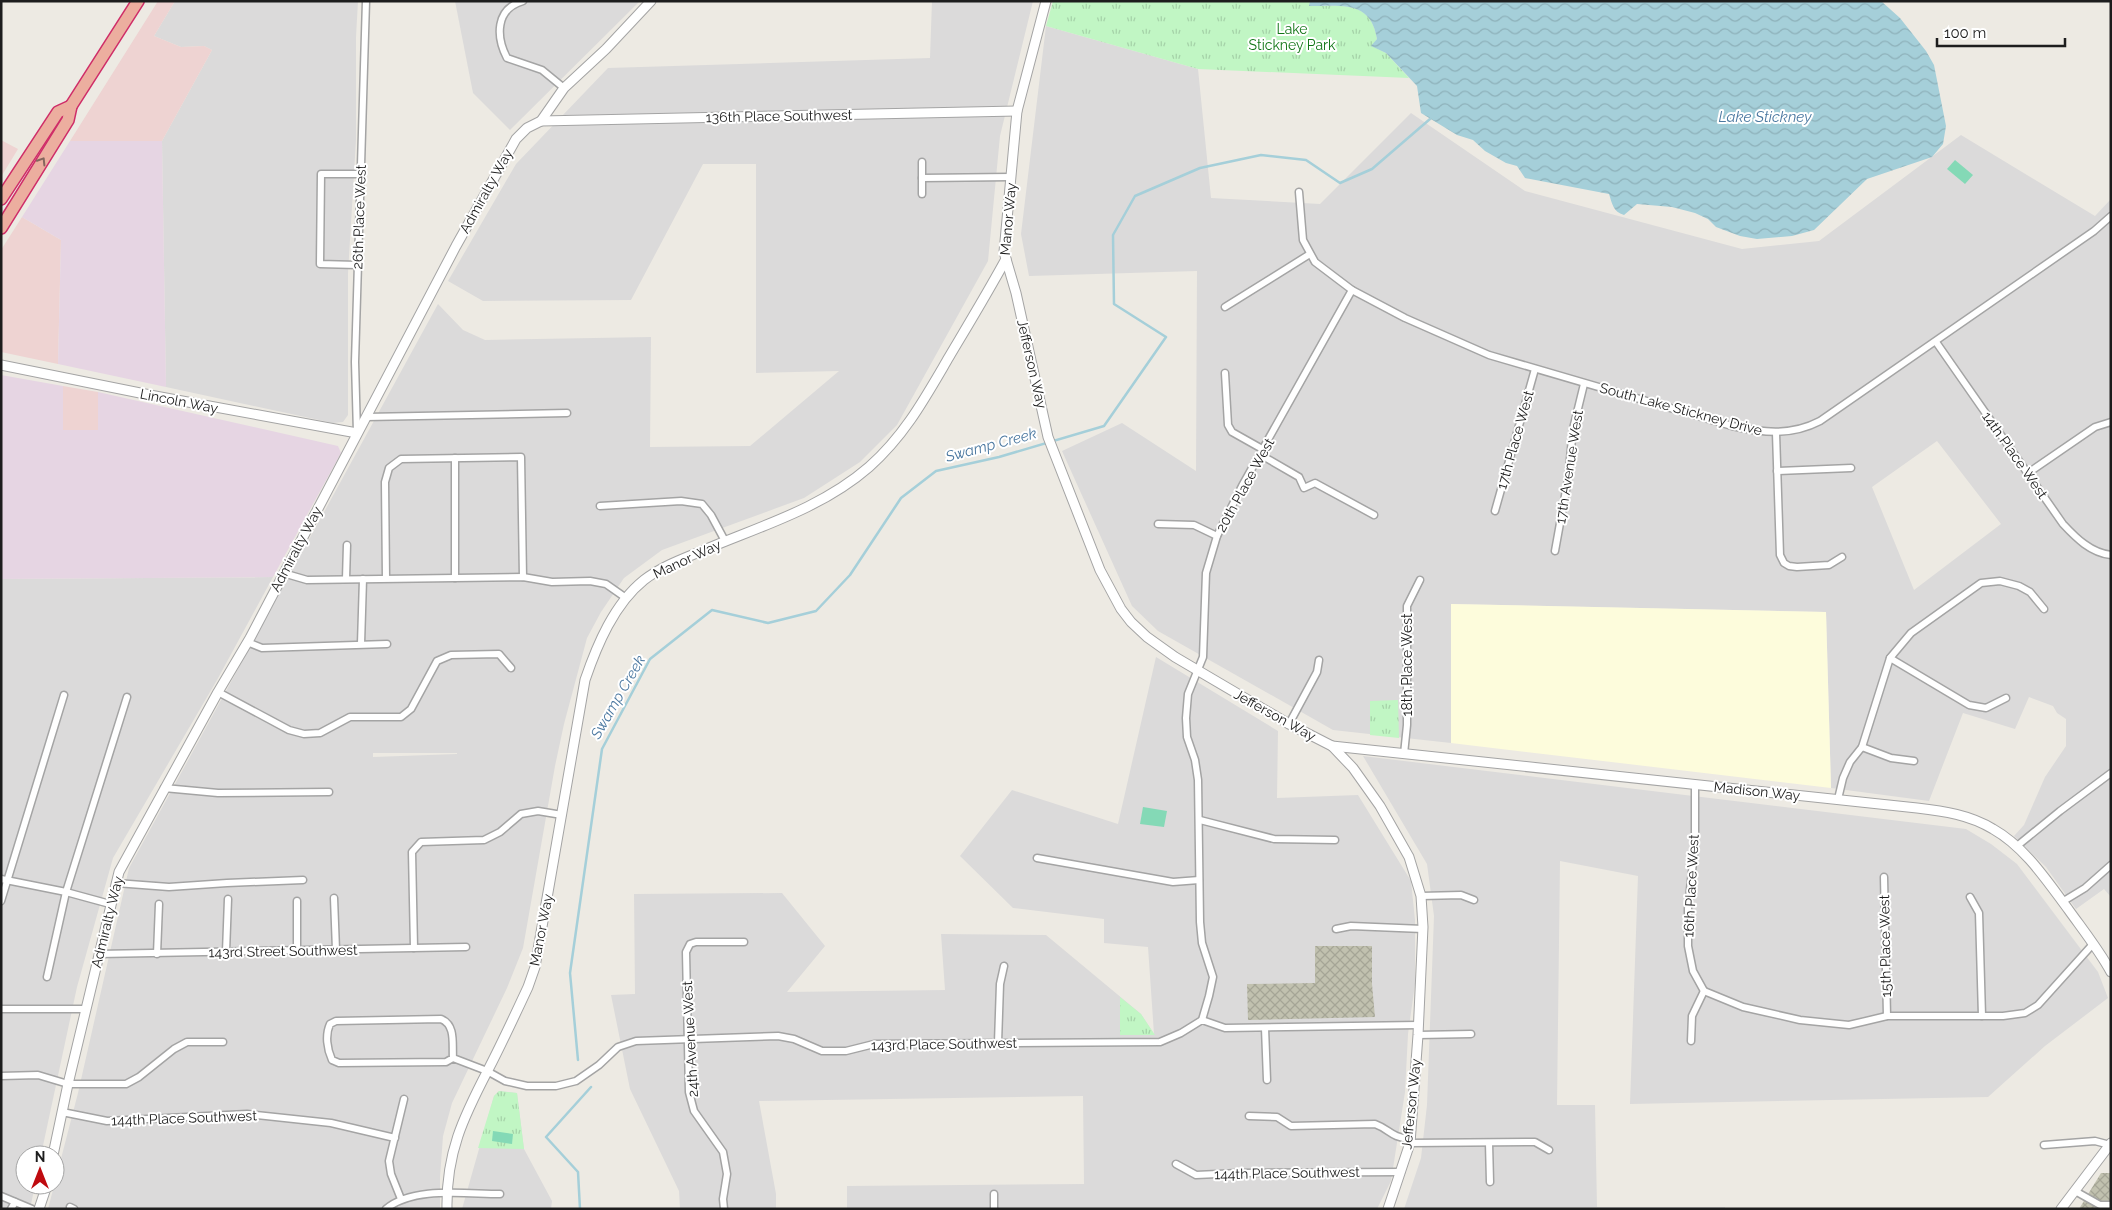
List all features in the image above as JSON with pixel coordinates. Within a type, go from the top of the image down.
[{"type":"highway","points":[[4,223],[68,120],[71,106],[138,1]]},
{"type":"highway","points":[[1,199],[58,112],[71,106]]},
{"type":"highway","points":[[4,223],[18,190],[20,182],[17,173]]},
{"type":"street","name":"26th Place West","points":[[357,433],[355,362],[366,1]]},
{"type":"street","points":[[523,1],[507,10],[501,20],[498,33],[506,58],[542,70],[564,88]]},
{"type":"street","name":"Admiralty Way","points":[[55,1145],[118,872],[247,642],[503,160],[516,139],[527,128],[541,122],[564,88],[606,49],[651,1]]},
{"type":"street","name":"Manor Way","points":[[447,1209],[447,1194],[456,1137],[470,1102],[528,987],[535,967],[585,680],[605,631],[626,598],[643,581],[666,566],[800,511],[842,488],[870,467],[913,419],[1006,259],[1004,252],[1017,111],[1046,1]]},
{"type":"street","name":"136th Place Southwest","points":[[541,122],[1017,111]]},
{"type":"street","points":[[922,162],[922,194]]},
{"type":"street","points":[[358,265],[320,264],[321,174],[360,174]]},
{"type":"street","points":[[922,178],[1011,177]]},
{"type":"street","name":"South Lake Stickney Drive","points":[[1299,192],[1303,240],[1315,262],[1352,290],[1405,318],[1489,355],[1732,426],[1760,432],[1776,433],[1797,430],[1820,421],[2094,231],[2111,216]]},
{"type":"street","points":[[1226,307],[1310,254]]},
{"type":"street","name":"Jefferson Way","points":[[1006,259],[1016,293],[1048,437],[1100,570],[1122,609],[1131,622],[1147,637],[1197,671],[1332,746],[1353,768],[1397,833],[1409,857],[1421,896],[1423,929],[1418,1035],[1410,1141],[1388,1209]]},
{"type":"street","name":"20th Place West","points":[[1202,1020],[1210,996],[1212,977],[1202,943],[1198,780],[1195,760],[1187,737],[1186,718],[1188,694],[1203,657],[1206,573],[1217,536],[1242,486],[1352,290]]},
{"type":"street","name":"14th Place West","points":[[1936,342],[2063,524],[2076,539],[2088,547],[2109,554]]},
{"type":"street","name":"Lincoln Way","points":[[1,365],[163,398],[357,433]]},
{"type":"street","name":"17th Place West","points":[[1495,511],[1535,369]]},
{"type":"street","points":[[1225,373],[1228,425],[1232,432],[1299,477],[1304,488],[1315,483],[1374,515]]},
{"type":"street","name":"17th Avenue West","points":[[1555,550],[1568,479],[1574,429],[1584,384]]},
{"type":"street","points":[[366,417],[567,413]]},
{"type":"street","points":[[2028,473],[2095,428],[2111,422]]},
{"type":"street","points":[[1776,433],[1780,555],[1784,563],[1789,566],[1798,567],[1829,565],[1842,557]]},
{"type":"street","points":[[386,578],[385,482],[389,468],[401,459],[521,457],[523,577]]},
{"type":"street","points":[[455,458],[455,578]]},
{"type":"street","points":[[1778,471],[1851,468]]},
{"type":"street","points":[[600,506],[681,501],[702,504],[712,515],[725,541]]},
{"type":"street","points":[[1158,524],[1194,525],[1217,536]]},
{"type":"street","points":[[346,579],[347,544]]},
{"type":"street","points":[[283,573],[307,580],[523,577],[552,582],[590,581],[606,584],[626,598]]},
{"type":"street","points":[[361,644],[363,579]]},
{"type":"street","name":"18th Place West","points":[[1404,754],[1407,725],[1407,606],[1420,580]]},
{"type":"street","points":[[1838,799],[1843,778],[1850,762],[1862,746],[1890,658],[1911,633],[1981,584],[2000,581],[2019,586],[2030,592],[2044,609]]},
{"type":"street","points":[[247,642],[262,648],[387,644]]},
{"type":"street","points":[[218,692],[289,730],[304,734],[320,733],[350,717],[401,717],[411,709],[437,661],[451,655],[499,654],[511,668]]},
{"type":"street","points":[[1890,658],[1969,705],[1986,708],[2006,698]]},
{"type":"street","points":[[1290,724],[1317,672],[1319,660]]},
{"type":"street","points":[[1,901],[4,880],[64,695]]},
{"type":"street","points":[[47,977],[66,892],[127,697]]},
{"type":"street","name":"Madison Way","points":[[1332,746],[1838,799],[1955,814],[1990,827],[2017,846],[2062,902],[2111,972]]},
{"type":"street","points":[[1862,746],[1886,757],[1914,761]]},
{"type":"street","points":[[2017,846],[2060,810],[2111,773]]},
{"type":"street","name":"16th Place West","points":[[1694,785],[1694,844],[1688,908],[1688,946],[1693,972],[1704,991]]},
{"type":"street","points":[[164,788],[218,793],[329,792]]},
{"type":"street","points":[[414,948],[412,852],[421,842],[484,840],[500,832],[521,814],[538,811],[562,815]]},
{"type":"street","points":[[1200,820],[1274,839],[1335,840]]},
{"type":"street","points":[[1037,858],[1173,882],[1199,880]]},
{"type":"street","points":[[2062,902],[2085,888],[2111,866]]},
{"type":"street","name":"15th Place West","points":[[1884,877],[1887,1016]]},
{"type":"street","points":[[4,880],[66,892],[110,904]]},
{"type":"street","points":[[116,883],[169,887],[303,880]]},
{"type":"street","points":[[1421,896],[1461,895],[1474,900]]},
{"type":"street","points":[[1970,897],[1979,913],[1982,1016]]},
{"type":"street","points":[[334,898],[336,950]]},
{"type":"street","points":[[226,952],[228,899]]},
{"type":"street","points":[[298,901],[298,951]]},
{"type":"street","points":[[157,954],[159,904]]},
{"type":"street","points":[[1336,929],[1351,926],[1423,929]]},
{"type":"street","name":"24th Avenue West","points":[[724,1209],[723,1199],[727,1174],[723,1152],[694,1111],[690,1092],[687,948],[690,944],[696,942],[744,942]]},
{"type":"street","points":[[1691,1041],[1692,1016],[1704,991],[1743,1007],[1800,1020],[1849,1025],[1887,1016],[2003,1016],[2024,1013],[2038,1005],[2093,944]]},
{"type":"street","name":"143rd Street Southwest","points":[[99,954],[466,947]]},
{"type":"street","points":[[998,1043],[1000,984],[1004,966]]},
{"type":"street","points":[[1,1009],[85,1009]]},
{"type":"street","points":[[441,1020],[448,1022],[452,1028],[453,1058],[446,1062],[339,1063],[332,1060],[327,1036],[330,1024],[336,1021],[441,1020]]},
{"type":"street","points":[[1202,1020],[1225,1028],[1418,1025]]},
{"type":"street","name":"143rd Place Southwest","points":[[453,1058],[487,1071],[505,1081],[526,1086],[556,1086],[576,1081],[599,1065],[618,1047],[636,1041],[778,1036],[794,1039],[822,1051],[846,1051],[874,1044],[1160,1042],[1181,1033],[1202,1020]]},
{"type":"street","points":[[1265,1028],[1267,1080]]},
{"type":"street","points":[[1418,1035],[1471,1034]]},
{"type":"street","points":[[1,1076],[38,1075],[68,1084],[126,1084],[139,1077],[174,1049],[187,1042],[223,1042]]},
{"type":"street","points":[[402,1198],[391,1174],[389,1161],[404,1099]]},
{"type":"street","name":"144th Place Southwest","points":[[62,1112],[107,1121],[248,1114],[331,1123],[395,1138]]},
{"type":"street","points":[[1249,1116],[1277,1117],[1291,1126],[1375,1124],[1385,1128],[1394,1137],[1410,1141],[1535,1142],[1549,1150]]},
{"type":"street","points":[[2044,1145],[2096,1141],[2110,1144],[2061,1209]]},
{"type":"street","points":[[1489,1143],[1490,1182]]},
{"type":"street","name":"144th Place Southwest","points":[[1176,1164],[1196,1175],[1401,1172]]},
{"type":"street","points":[[2075,1191],[2100,1205],[2111,1205]]},
{"type":"street","points":[[386,1209],[396,1200],[412,1195],[500,1194]]},
{"type":"street","points":[[994,1194],[994,1209]]},
{"type":"street","points":[[39,1209],[44,1195]]},
{"type":"street","points":[[1,1196],[32,1209]]},
{"type":"street","points":[[12,1209],[15,1202]]},
{"type":"shaded area","points":[[158,1],[175,1],[154,36],[181,47],[204,46],[212,50],[162,141],[70,141]]},
{"type":"shaded area","points":[[175,1],[358,1],[356,140],[348,273],[348,415],[343,422],[333,423],[166,387],[162,141],[212,50],[204,46],[181,47],[154,36]]},
{"type":"shaded area","points":[[455,1],[640,1],[510,130],[473,93]]},
{"type":"shaded area","points":[[932,1],[1033,1],[1000,136],[988,261],[897,425],[860,462],[804,498],[662,550],[624,578],[601,612],[587,638],[555,766],[523,948],[507,988],[452,1103],[443,1136],[440,1209],[48,1209],[52,1195],[65,1195],[65,1145],[129,868],[438,304],[463,330],[485,340],[651,337],[650,447],[750,446],[839,371],[756,373],[756,164],[703,164],[631,300],[483,301],[448,281],[516,164],[608,68],[930,58]],"holes":[[[373,753],[457,754],[373,757]]]},
{"type":"shaded area","points":[[1046,26],[1198,69],[1211,198],[1320,204],[1411,113],[1525,191],[1742,249],[1819,241],[1961,135],[2095,216],[2111,199],[2111,897],[2104,889],[2076,909],[2046,867],[2014,836],[2024,825],[2045,777],[2066,746],[2066,719],[2057,713],[2053,706],[2029,697],[2015,729],[1963,713],[1929,801],[1831,788],[1826,612],[1452,604],[1451,743],[1333,730],[1158,631],[1132,606],[1062,451],[1122,423],[1196,471],[1197,271],[1029,276],[1021,234]],"holes":[[[1937,441],[2001,524],[1914,590],[1872,487]]]},
{"type":"shaded area","points":[[1,140],[18,149],[1,177]]},
{"type":"shaded area","points":[[70,141],[162,141],[166,387],[58,364],[61,240],[22,217]]},
{"type":"shaded area","points":[[22,217],[61,240],[58,364],[1,352],[1,250]]},
{"type":"shaded area","points":[[1,375],[63,386],[63,430],[98,430],[98,392],[338,446],[341,453],[273,577],[1,579]]},
{"type":"shaded area","points":[[63,386],[98,392],[98,430],[63,430]]},
{"type":"shaded area","points":[[273,577],[217,680],[113,858],[77,987],[43,1145],[15,1145],[15,1195],[33,1195],[30,1209],[1,1209],[1,579]]},
{"type":"shaded area","points":[[1451,604],[1826,612],[1831,788],[1451,743]]},
{"type":"shaded area","points":[[1156,657],[1278,731],[1277,798],[1358,795],[1411,881],[1415,920],[1415,984],[1408,1034],[1405,1092],[1391,1181],[1377,1209],[847,1209],[847,1186],[1084,1184],[1083,1096],[759,1101],[776,1194],[776,1209],[680,1209],[679,1191],[630,1089],[611,995],[635,994],[634,894],[782,893],[825,946],[787,992],[945,990],[941,934],[1046,935],[1141,1014],[1154,1034],[1148,947],[1104,943],[1104,919],[1013,908],[960,856],[1012,790],[1118,824]]},
{"type":"shaded area","points":[[1363,756],[1966,829],[1991,844],[2017,864],[2098,972],[2108,998],[2045,1046],[1988,1097],[1630,1104],[1638,876],[1560,861],[1557,1105],[1595,1105],[1597,1207],[1725,1207],[1725,1209],[1404,1209],[1421,1158],[1427,1105],[1434,916],[1427,864]]},
{"type":"shaded area","points":[[1315,946],[1372,946],[1372,984],[1375,1017],[1248,1020],[1247,984],[1315,983]]},
{"type":"shaded area","points":[[499,1091],[517,1093],[524,1149],[552,1201],[551,1209],[462,1209],[494,1096]]},
{"type":"shaded area","points":[[2101,1173],[2111,1173],[2111,1209],[2079,1209]]},
{"type":"green space","name":"Lake Stickney Park","points":[[1053,1],[1310,1],[1310,6],[1344,6],[1354,8],[1362,11],[1369,17],[1374,26],[1377,39],[1372,46],[1386,53],[1409,78],[1198,69],[1046,26]]},
{"type":"green space","points":[[1955,160],[1973,175],[1965,184],[1947,169]]},
{"type":"green space","points":[[1398,700],[1399,738],[1370,735],[1370,701]]},
{"type":"green space","points":[[1143,807],[1167,811],[1164,827],[1140,824]]},
{"type":"green space","points":[[1120,997],[1141,1014],[1155,1035],[1120,1035]]},
{"type":"green space","points":[[499,1091],[517,1093],[524,1149],[478,1148],[494,1096]]},
{"type":"green space","points":[[493,1131],[513,1134],[512,1144],[492,1141]]},
{"type":"water","name":"Lake Stickney","points":[[1310,1],[1881,1],[1900,18],[1926,51],[1934,65],[1946,126],[1943,144],[1932,157],[1867,179],[1814,230],[1792,236],[1757,239],[1740,236],[1716,227],[1708,219],[1695,213],[1672,207],[1637,204],[1624,215],[1615,209],[1609,194],[1525,178],[1517,166],[1506,163],[1485,151],[1473,140],[1457,135],[1421,113],[1417,86],[1386,53],[1371,46],[1377,39],[1374,26],[1368,17],[1362,11],[1343,6],[1309,6]]},
{"type":"waterway","name":"Swamp Creek","points":[[578,1060],[570,973],[602,749],[650,659],[712,610],[768,623],[816,611],[850,575],[901,498],[936,471],[999,457],[1104,426],[1166,337],[1114,304],[1113,235],[1135,196],[1200,168],[1261,155],[1306,160],[1340,183],[1372,169],[1430,119]]},
{"type":"waterway","name":"Swamp Creek","points":[[580,1209],[578,1172],[546,1137],[591,1087]]}]
